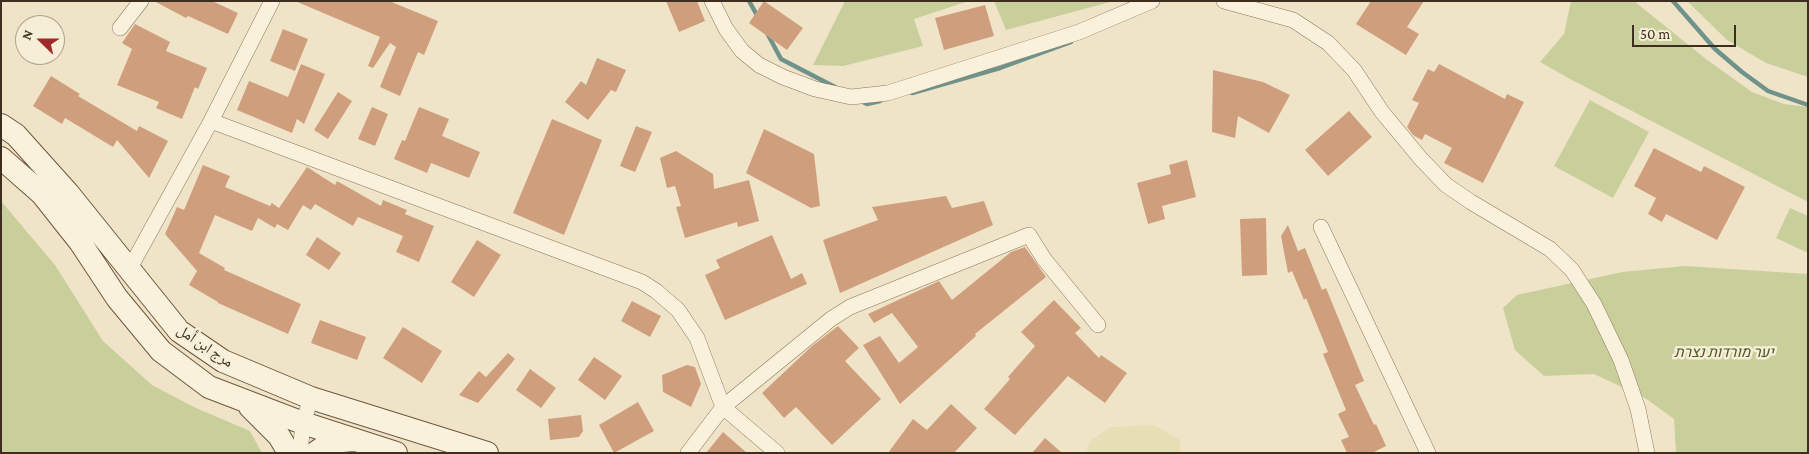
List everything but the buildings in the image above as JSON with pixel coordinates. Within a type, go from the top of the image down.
[{"type":"street","points":[[120,28],[141,1]]},
{"type":"street","points":[[130,268],[211,121],[272,1]]},
{"type":"street","points":[[712,1],[726,29],[742,51],[759,65],[783,77],[815,89],[851,97],[888,92],[1079,32],[1152,1]]},
{"type":"street","points":[[1224,1],[1293,20],[1328,44],[1354,70],[1382,112],[1420,159],[1446,185],[1471,202],[1550,248],[1572,270],[1594,304],[1621,360],[1638,409],[1647,453]]},
{"type":"street","points":[[211,121],[642,282],[678,310],[697,338],[723,407],[777,453]]},
{"type":"street","name":"مرج ابن أمل","points":[[1,125],[16,135],[68,193],[179,331],[223,361],[311,398],[487,453]]},
{"type":"street","name":"مرج ابن أمل","points":[[1,158],[42,194],[80,242],[116,298],[161,351],[209,387],[303,424],[396,453]]},
{"type":"street","points":[[1321,227],[1428,453]]},
{"type":"street","points":[[688,453],[723,407],[831,319],[850,307],[1029,235],[1044,259],[1098,325]]},
{"type":"street","points":[[300,453],[303,424],[311,398]]},
{"type":"street","points":[[246,402],[279,436],[289,453]]},
{"type":"street","points":[[1642,431],[1642,453]]},
{"type":"street","points":[[315,453],[331,442],[354,440]]},
{"type":"shaded area","points":[[1154,425],[1180,440],[1180,453],[1086,453],[1090,441],[1111,427]]},
{"type":"green space","points":[[845,1],[969,1],[914,19],[923,46],[843,66],[813,65]]},
{"type":"green space","points":[[994,1],[1114,1],[1006,30]]},
{"type":"green space","points":[[1571,1],[1634,1],[1706,59],[1752,92],[1784,104],[1808,107],[1808,202],[1540,62],[1564,34]]},
{"type":"green space","points":[[1687,1],[1808,1],[1808,77],[1766,63],[1727,40]]},
{"type":"green space","points":[[1590,100],[1649,132],[1613,198],[1554,166]]},
{"type":"green space","points":[[1,201],[55,265],[103,341],[152,385],[196,408],[250,431],[262,453],[1,453]]},
{"type":"green space","points":[[1790,208],[1808,216],[1808,253],[1776,238]]},
{"type":"green space","name":"יער מורדות נצרת","points":[[1685,266],[1808,274],[1808,453],[1676,453],[1674,419],[1645,398],[1594,374],[1544,376],[1515,350],[1503,308],[1517,295],[1622,272]]},
{"type":"waterway","points":[[749,1],[758,17]]},
{"type":"waterway","points":[[1673,1],[1715,49],[1742,72],[1768,91],[1808,105]]},
{"type":"waterway","points":[[767,33],[781,59],[835,87]]},
{"type":"waterway","points":[[912,93],[1000,68],[1071,42]]},
{"type":"waterway","points":[[861,101],[867,104],[880,101]]}]
